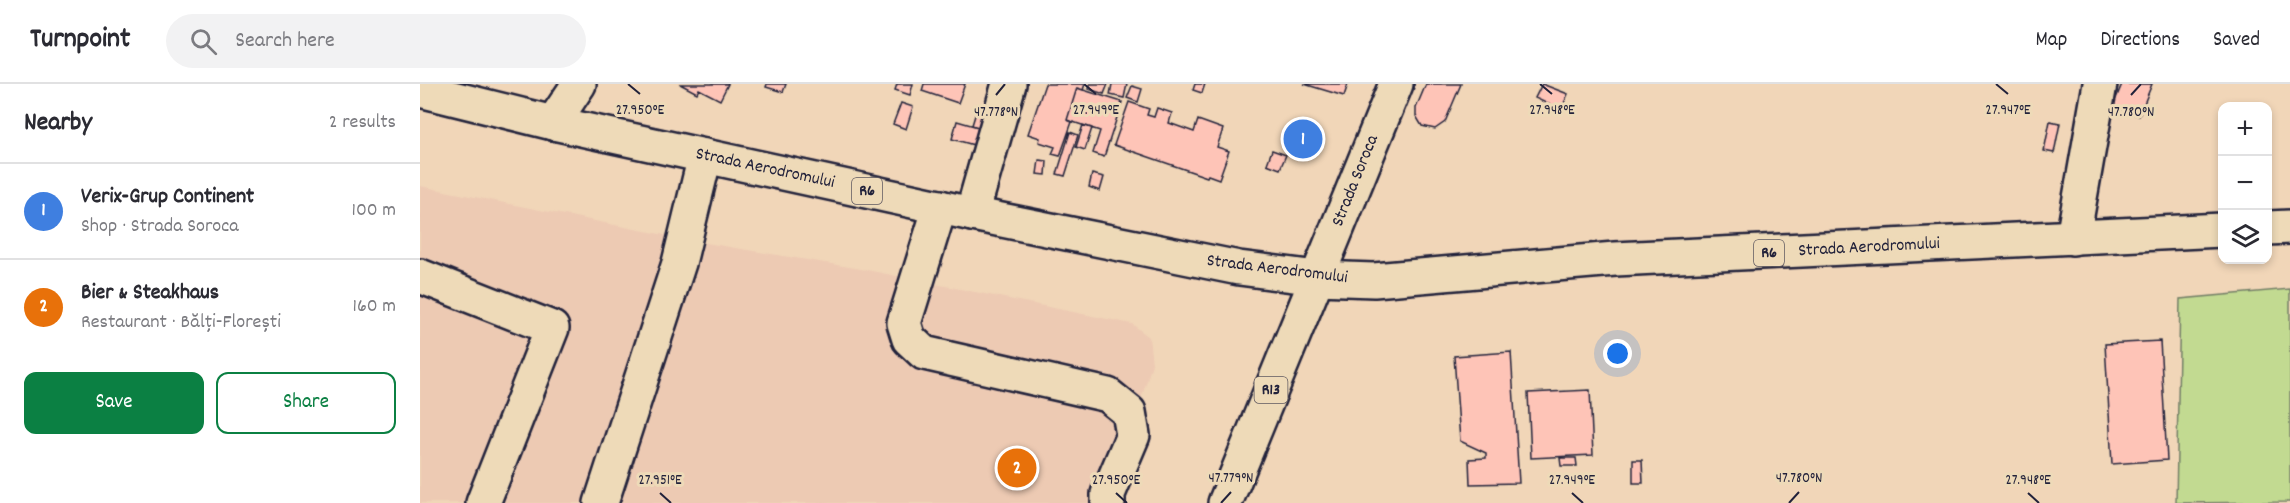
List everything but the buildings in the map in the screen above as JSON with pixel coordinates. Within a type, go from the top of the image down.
[{"type":"main road","points":[[553,123],[579,84]]},
{"type":"main road","points":[[972,214],[1009,84]]},
{"type":"main road","name":"Strada Soroca","points":[[1317,278],[1396,84]]},
{"type":"main road","points":[[2073,238],[2100,84]]},
{"type":"main road","name":"Strada Aerodromului","points":[[420,90],[553,123],[972,214],[1239,268],[1317,278],[1374,280],[1616,259],[2218,230]]},
{"type":"main road","points":[[601,503],[679,263],[705,156]]},
{"type":"main road","points":[[940,207],[904,323],[909,339],[924,353],[1108,395],[1129,412],[1133,435],[1108,494],[1108,503]]},
{"type":"main road","points":[[2272,228],[2290,227]]},
{"type":"main road","points":[[420,276],[552,328],[483,503]]},
{"type":"main road","name":"R13","points":[[1225,503],[1317,278]]},
{"type":"shaded area","points":[[420,186],[700,242],[867,270],[1132,324],[1149,337],[1152,364],[1140,403],[1097,503],[420,503]]},
{"type":"green space","points":[[2290,289],[2290,502],[2176,503],[2180,299]]},
{"type":"place","name":"Verix-Grup Continent","points":[[1303,139]]},
{"type":"place","name":"Bier & Steakhaus","points":[[1017,468]]}]
